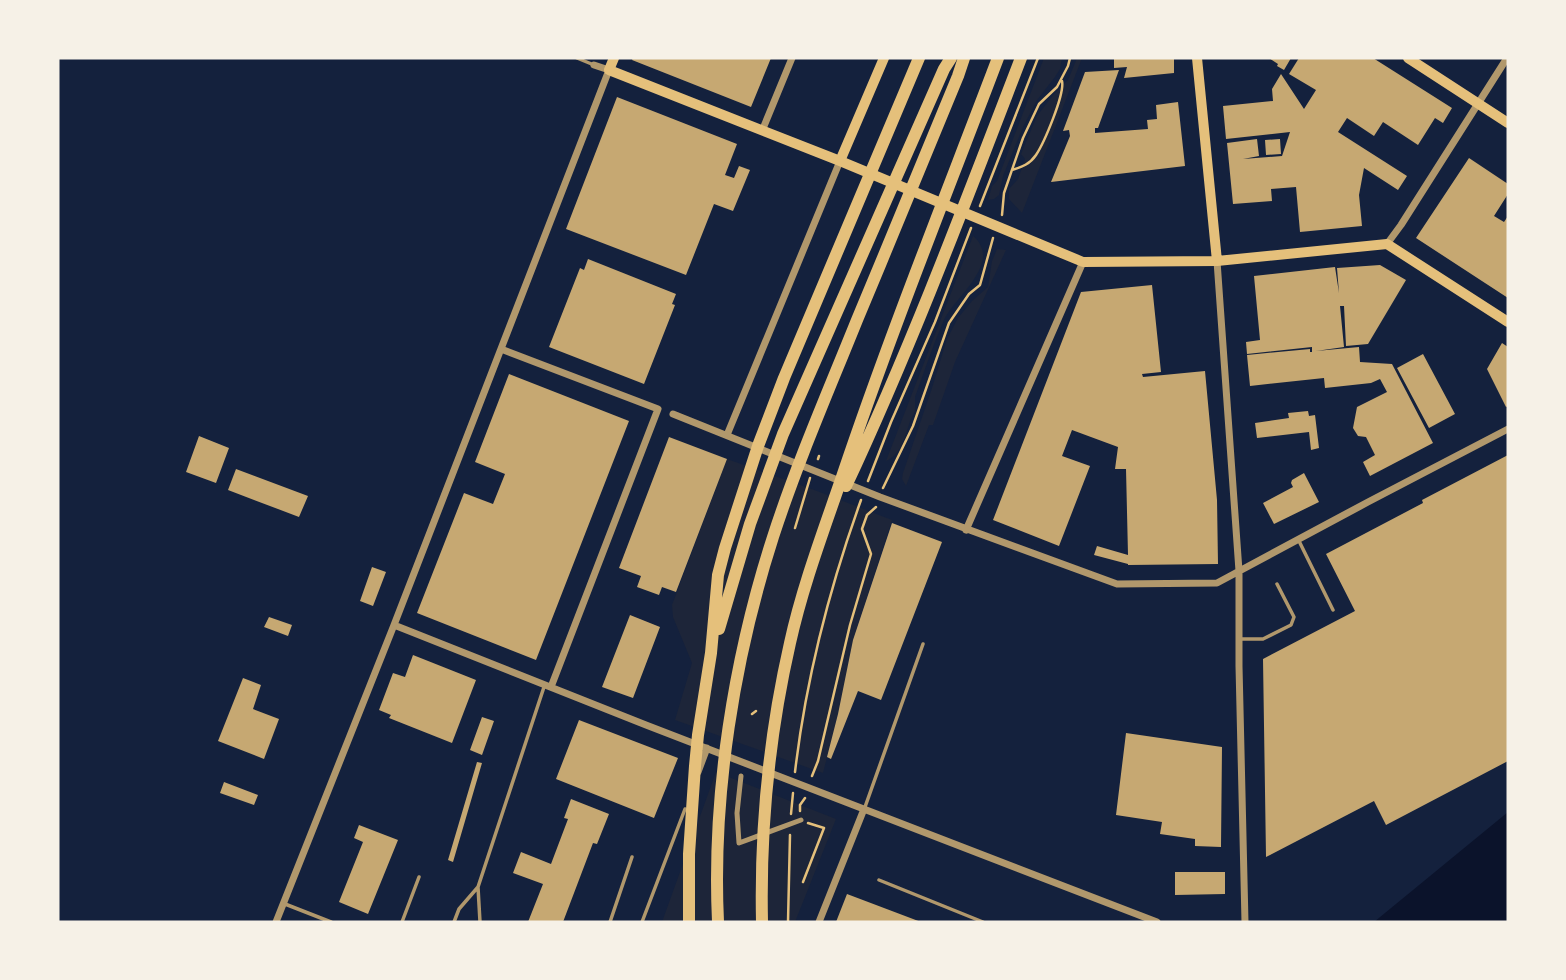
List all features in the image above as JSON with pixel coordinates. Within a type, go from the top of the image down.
[{"type":"highway","points":[[689,922],[688,881],[693,786],[711,653],[718,575],[725,548],[758,446],[784,378],[919,58]]},
{"type":"highway","points":[[711,653],[758,499],[783,434],[951,58]]},
{"type":"highway","points":[[718,922],[722,788],[731,714],[757,589],[797,467],[964,58]]},
{"type":"highway","points":[[762,922],[764,825],[773,735],[790,642],[819,544],[864,412],[998,58]]},
{"type":"highway","points":[[819,544],[884,420],[948,244],[1021,58]]},
{"type":"main road","points":[[614,58],[609,70],[840,162],[996,232],[1083,262],[1217,261],[1387,244],[1508,321]]},
{"type":"main road","points":[[840,162],[884,58]]},
{"type":"main road","points":[[1197,58],[1217,261]]},
{"type":"main road","points":[[1408,58],[1508,123]]},
{"type":"street","points":[[762,131],[792,58]]},
{"type":"street","points":[[1387,244],[1507,58]]},
{"type":"street","points":[[276,922],[609,70],[594,65]]},
{"type":"street","points":[[727,435],[840,162]]},
{"type":"street","points":[[1217,261],[1239,571],[1245,922]]},
{"type":"street","points":[[967,530],[1083,262]]},
{"type":"street","points":[[501,349],[658,409],[548,686]]},
{"type":"street","points":[[673,414],[967,530],[1117,584],[1217,583],[1508,429]]},
{"type":"street","points":[[394,625],[1157,922]]},
{"type":"street","points":[[685,809],[708,748]]},
{"type":"street","points":[[741,776],[737,813],[739,843],[801,820]]},
{"type":"street","points":[[819,922],[864,809]]},
{"type":"lane","points":[[577,58],[594,65]]},
{"type":"lane","points":[[1298,539],[1333,610]]},
{"type":"lane","points":[[1239,639],[1263,639],[1291,625],[1294,617],[1277,584]]},
{"type":"lane","points":[[864,809],[923,644]]},
{"type":"lane","points":[[454,922],[459,909],[478,887],[548,686]]},
{"type":"lane","points":[[642,922],[685,809]]},
{"type":"lane","points":[[610,922],[632,856]]},
{"type":"lane","points":[[402,922],[419,877]]},
{"type":"lane","points":[[879,880],[983,922]]},
{"type":"lane","points":[[478,887],[480,922]]},
{"type":"lane","points":[[284,903],[331,922]]},
{"type":"path","points":[[989,183],[1038,58]]},
{"type":"path","points":[[996,232],[1004,213],[1004,193],[1023,138],[1039,104],[1057,87],[1070,58]]},
{"type":"path","points":[[1012,170],[1026,165],[1035,156],[1061,97],[1061,79]]},
{"type":"path","points":[[865,488],[884,420],[935,322],[962,253]]},
{"type":"path","points":[[795,528],[810,478]]},
{"type":"path","points":[[795,774],[803,709],[822,621],[860,500]]},
{"type":"path","points":[[752,714],[756,711]]},
{"type":"path","points":[[791,820],[794,784]]},
{"type":"path","points":[[803,882],[824,828],[801,820],[800,805],[805,798]]},
{"type":"path","points":[[788,922],[790,832]]},
{"type":"shaded area","points":[[1044,58],[1062,58],[1060,69],[1037,100],[1023,127],[1003,176],[999,195],[988,200],[992,186],[997,181]]},
{"type":"shaded area","points":[[1077,58],[1082,58],[1022,213],[1009,199],[1009,189],[1018,179],[1025,159],[1021,154],[1037,116],[1068,80]]},
{"type":"shaded area","points":[[973,236],[981,246],[983,257],[980,268],[944,320],[915,397],[915,412],[903,443],[896,454],[886,461]]},
{"type":"shaded area","points":[[997,249],[1006,250],[955,362],[933,425],[929,425],[906,486],[902,479],[903,473],[947,339],[958,318],[988,287]]},
{"type":"shaded area","points":[[727,459],[892,520],[853,640],[823,773],[675,720],[692,663],[673,617],[672,605]]},
{"type":"shaded area","points":[[716,772],[836,819],[795,922],[662,922]]},
{"type":"shaded area","points":[[1508,812],[1508,922],[1374,922]]},
{"type":"building","points":[[771,58],[751,107],[632,60]]},
{"type":"building","points":[[1114,58],[1174,58],[1174,73],[1124,78],[1127,67],[1114,68]]},
{"type":"building","points":[[1269,58],[1291,58],[1284,70]]},
{"type":"building","points":[[1299,58],[1373,58],[1452,108],[1443,123],[1435,118],[1418,145],[1383,122],[1374,136],[1347,118],[1338,132],[1407,176],[1398,190],[1364,168],[1359,195],[1362,226],[1300,232],[1296,187],[1271,189],[1272,201],[1233,204],[1227,143],[1257,139],[1259,156],[1243,159],[1282,156],[1290,132],[1226,139],[1223,106],[1273,101],[1272,89],[1281,74],[1304,109],[1316,90],[1289,74]]},
{"type":"building","points":[[1119,70],[1095,133],[1148,129],[1147,120],[1157,119],[1156,105],[1178,102],[1185,166],[1051,182],[1070,136],[1069,130],[1063,131],[1085,72]]},
{"type":"building","points":[[617,97],[737,144],[725,175],[734,178],[739,166],[750,170],[733,211],[714,204],[686,275],[566,229]]},
{"type":"building","points":[[1280,139],[1281,154],[1266,155],[1265,140]]},
{"type":"building","points":[[1469,158],[1508,184],[1508,194],[1494,216],[1504,222],[1508,216],[1508,298],[1416,238]]},
{"type":"building","points":[[588,259],[676,294],[672,304],[675,305],[644,384],[549,347],[580,268],[584,270]]},
{"type":"building","points":[[1380,265],[1406,280],[1368,344],[1346,346],[1344,306],[1340,306],[1344,347],[1316,351],[1359,347],[1360,362],[1392,364],[1433,443],[1370,476],[1363,462],[1375,455],[1366,437],[1358,436],[1353,428],[1357,407],[1387,392],[1380,379],[1371,383],[1325,388],[1324,378],[1250,386],[1247,355],[1310,349],[1312,352],[1312,347],[1247,354],[1246,342],[1260,340],[1254,276],[1335,267],[1339,293],[1337,268]]},
{"type":"building","points":[[1152,285],[1161,372],[1142,374],[1143,377],[1205,371],[1217,500],[1218,564],[1128,565],[1094,555],[1097,546],[1128,555],[1126,469],[1115,469],[1118,447],[1072,430],[1062,456],[1090,466],[1059,546],[993,520],[1081,292]]},
{"type":"building","points":[[1502,343],[1508,347],[1506,407],[1487,369]]},
{"type":"building","points":[[1423,354],[1455,414],[1429,428],[1397,368]]},
{"type":"building","points":[[509,374],[629,421],[536,660],[417,613],[464,493],[493,504],[505,474],[475,462]]},
{"type":"building","points":[[1308,411],[1309,416],[1315,415],[1319,448],[1311,450],[1309,432],[1257,438],[1255,423],[1289,418],[1288,413]]},
{"type":"building","points":[[199,436],[229,448],[216,483],[186,472]]},
{"type":"building","points":[[669,437],[727,459],[676,592],[662,587],[659,595],[637,587],[641,576],[619,568]]},
{"type":"building","points":[[1508,455],[1508,761],[1386,825],[1374,801],[1266,857],[1263,659],[1355,611],[1326,554]]},
{"type":"building","points":[[236,469],[308,496],[299,517],[228,490]]},
{"type":"building","points":[[1304,473],[1319,502],[1274,524],[1263,503],[1293,487],[1292,480]]},
{"type":"building","points":[[892,523],[942,542],[881,700],[858,691],[831,759],[827,757],[853,640]]},
{"type":"building","points":[[372,567],[386,572],[373,606],[360,601]]},
{"type":"building","points":[[630,615],[660,627],[633,698],[602,687]]},
{"type":"building","points":[[269,617],[292,625],[288,636],[264,627]]},
{"type":"building","points":[[413,655],[476,680],[452,743],[389,718],[391,715],[379,710],[393,673],[405,677]]},
{"type":"building","points":[[243,678],[261,685],[253,709],[279,719],[264,759],[218,741]]},
{"type":"building","points":[[482,717],[494,721],[482,755],[470,750]]},
{"type":"building","points":[[579,720],[678,758],[654,818],[556,779]]},
{"type":"building","points":[[1126,733],[1222,747],[1221,847],[1195,846],[1195,839],[1160,834],[1162,822],[1116,815]]},
{"type":"building","points":[[477,762],[482,763],[453,862],[448,860]]},
{"type":"building","points":[[224,782],[258,795],[254,805],[220,793]]},
{"type":"building","points":[[571,799],[609,814],[597,844],[593,843],[563,922],[528,922],[543,884],[513,873],[521,852],[551,864],[568,819],[564,818]]},
{"type":"building","points":[[359,825],[398,840],[368,914],[339,902],[363,842],[354,838]]},
{"type":"building","points":[[1175,872],[1225,872],[1225,894],[1175,895]]},
{"type":"building","points":[[847,894],[921,922],[836,922]]}]
